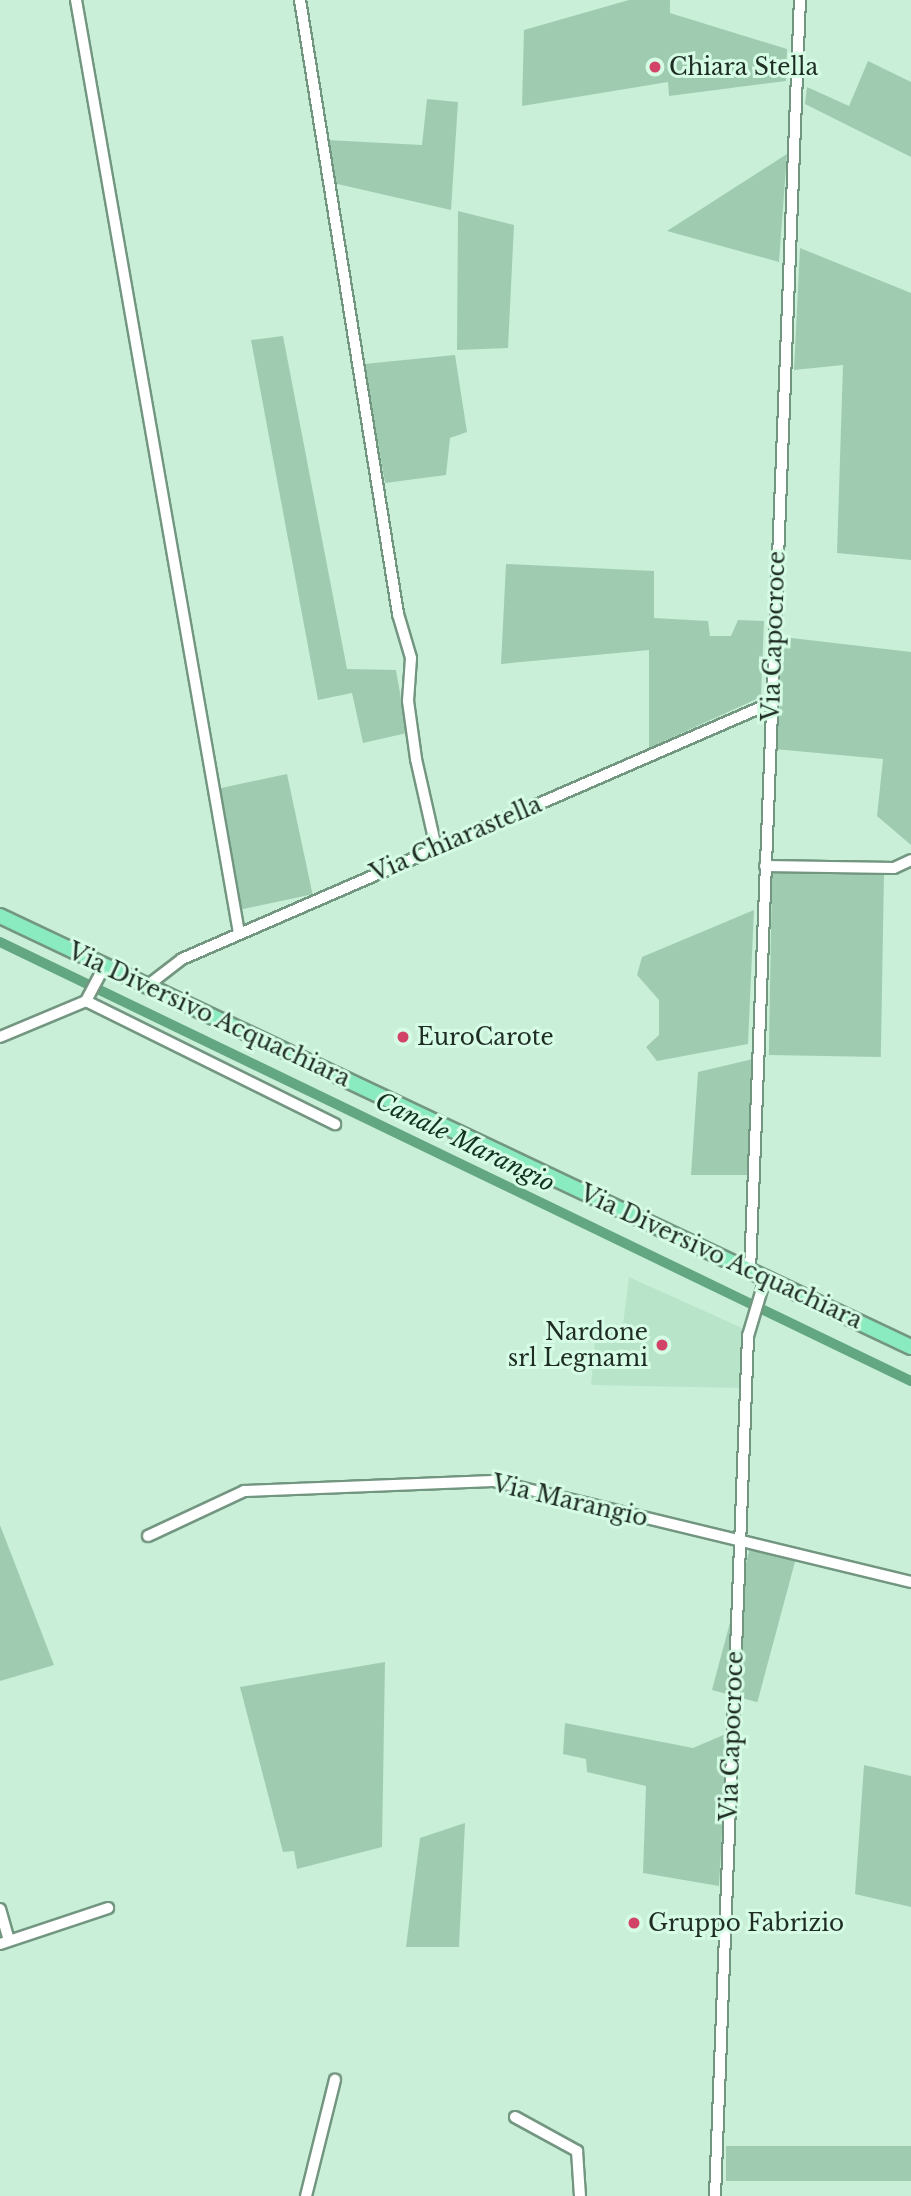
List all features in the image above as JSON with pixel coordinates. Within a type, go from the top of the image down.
[{"type":"main road","name":"Via Diversivo Acquachiara","points":[[0,916],[102,971],[147,986],[750,1271],[764,1283],[911,1347]]},
{"type":"street","points":[[76,0],[239,933]]},
{"type":"street","points":[[300,0],[398,614],[411,658],[414,748],[436,848]]},
{"type":"street","name":"Via Capocroce","points":[[750,1271],[800,0]]},
{"type":"street","name":"Via Chiarastella","points":[[147,986],[182,958],[772,703]]},
{"type":"street","points":[[765,866],[894,868],[911,860]]},
{"type":"street","points":[[0,1037],[88,999],[102,971]]},
{"type":"street","points":[[88,999],[335,1124]]},
{"type":"street","name":"Via Capocroce","points":[[715,2196],[750,1316],[764,1283]]},
{"type":"street","name":"Via Marangio","points":[[148,1536],[244,1491],[494,1481],[911,1582]]},
{"type":"street","points":[[0,1909],[5,1942],[108,1908]]},
{"type":"street","points":[[306,2196],[335,2080]]},
{"type":"street","points":[[515,2117],[577,2151],[580,2196]]},
{"type":"shaded area","name":"Chiara Stella","points":[[629,0],[670,0],[670,13],[787,49],[786,81],[669,96],[668,82],[522,106],[524,30]]},
{"type":"shaded area","points":[[868,61],[911,82],[911,157],[805,104],[807,87],[849,106]]},
{"type":"shaded area","points":[[427,99],[458,102],[451,210],[333,183],[327,140],[422,145]]},
{"type":"shaded area","points":[[787,154],[779,262],[667,231]]},
{"type":"shaded area","points":[[458,211],[514,225],[508,348],[457,350]]},
{"type":"shaded area","points":[[800,248],[911,293],[911,560],[837,553],[843,365],[794,370]]},
{"type":"shaded area","points":[[283,336],[347,669],[396,670],[407,733],[363,743],[352,693],[318,700],[251,340]]},
{"type":"shaded area","points":[[455,355],[467,432],[450,438],[446,475],[385,483],[364,364]]},
{"type":"shaded area","points":[[506,564],[654,571],[654,618],[708,621],[710,636],[731,636],[738,620],[764,621],[761,697],[649,748],[649,650],[501,664]]},
{"type":"shaded area","points":[[783,637],[911,652],[911,845],[877,816],[883,759],[774,749]]},
{"type":"shaded area","points":[[287,774],[313,894],[242,909],[217,789]]},
{"type":"shaded area","points":[[772,873],[884,875],[881,1057],[769,1055]]},
{"type":"shaded area","points":[[754,910],[748,1044],[657,1061],[646,1047],[659,1035],[659,1000],[637,975],[642,957]]},
{"type":"shaded area","points":[[753,1059],[748,1175],[691,1175],[698,1072]]},
{"type":"shaded area","points":[[629,1277],[742,1328],[741,1388],[591,1385],[596,1331],[622,1332]]},
{"type":"shaded area","points":[[0,1525],[54,1665],[0,1681]]},
{"type":"shaded area","points":[[750,1548],[795,1560],[757,1702],[712,1690]]},
{"type":"shaded area","points":[[385,1662],[382,1847],[297,1869],[294,1851],[283,1852],[240,1687]]},
{"type":"shaded area","points":[[565,1723],[693,1748],[728,1733],[719,1886],[643,1873],[646,1786],[587,1772],[586,1759],[563,1754]]},
{"type":"shaded area","points":[[864,1765],[911,1776],[911,1907],[855,1894]]},
{"type":"shaded area","points":[[465,1823],[459,1947],[406,1947],[420,1838]]},
{"type":"shaded area","points":[[726,2146],[911,2146],[911,2181],[726,2181]]},
{"type":"waterway","name":"Canale Marangio","points":[[0,942],[911,1381]]},
{"type":"place","name":"Chiara Stella","points":[[655,67]]},
{"type":"place","name":"EuroCarote","points":[[403,1037]]},
{"type":"place","name":"Nardone srl Legnami","points":[[662,1345]]},
{"type":"place","name":"Gruppo Fabrizio","points":[[634,1923]]}]
